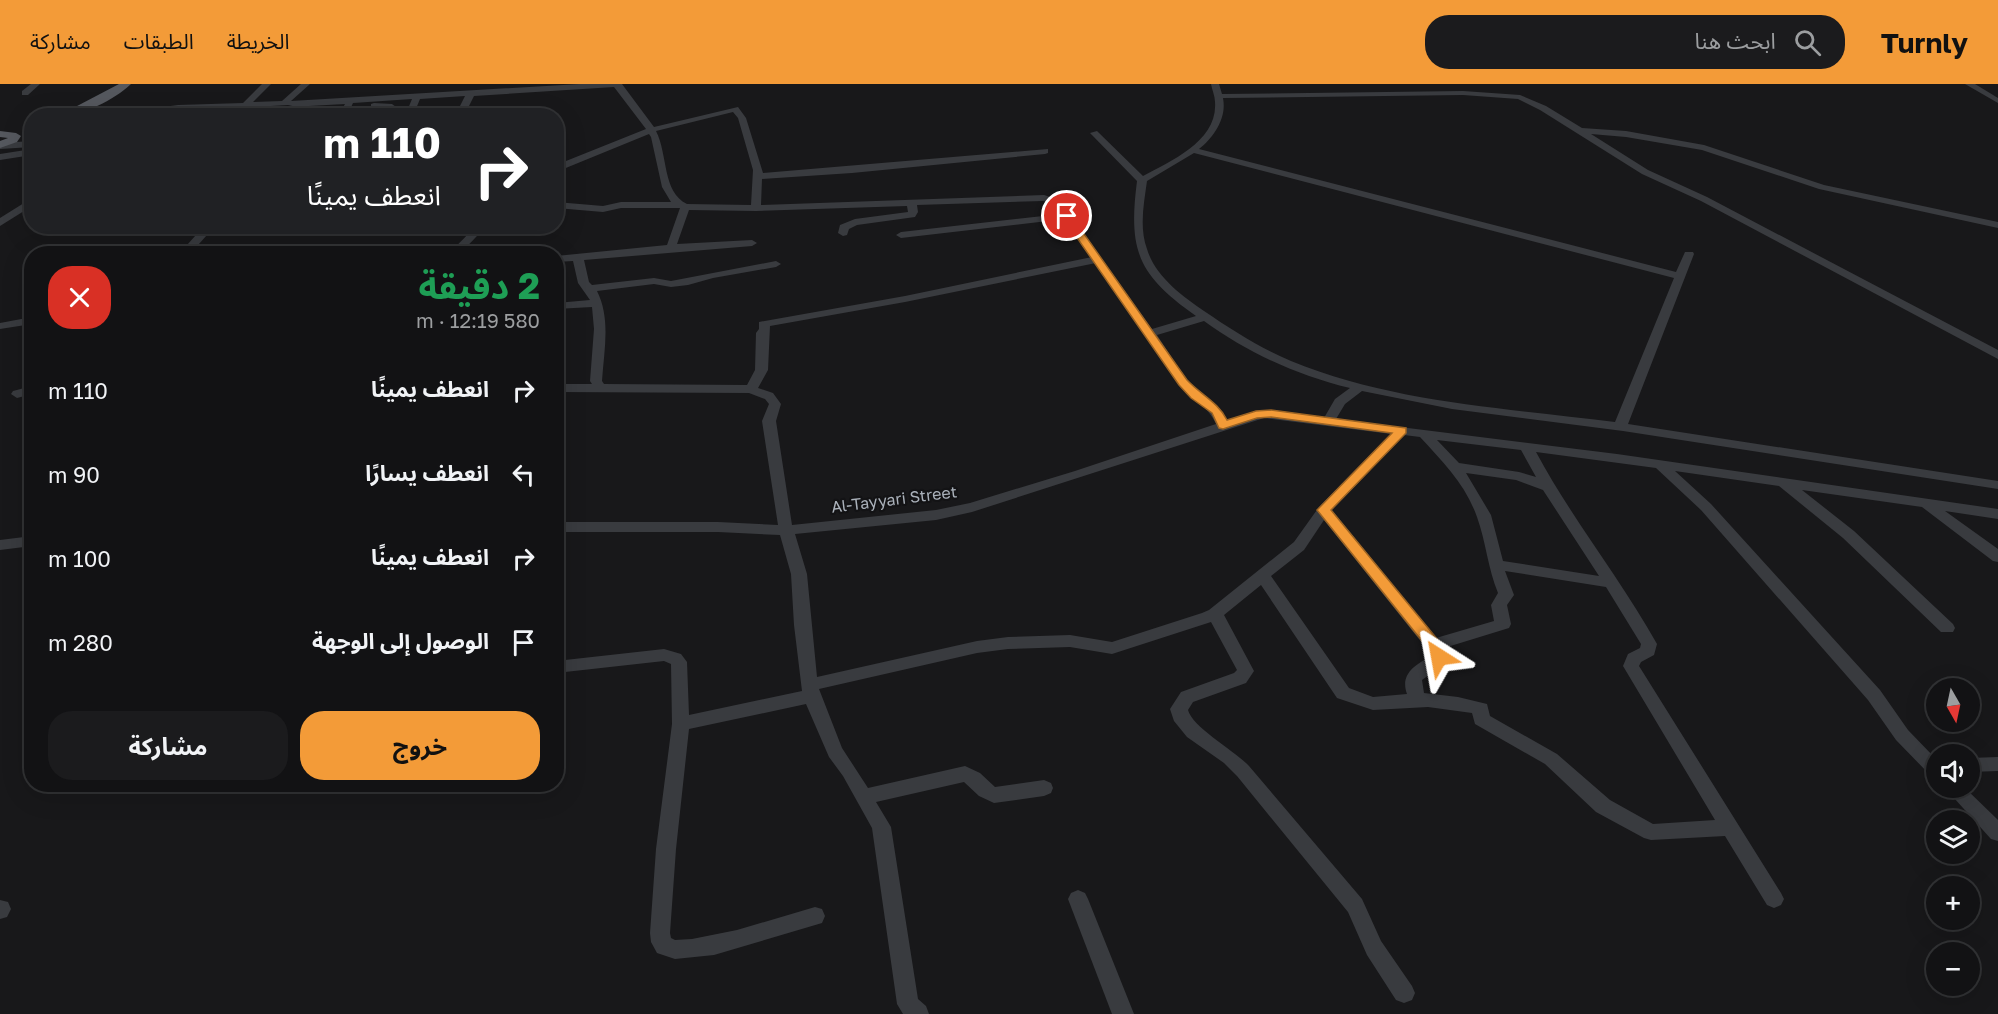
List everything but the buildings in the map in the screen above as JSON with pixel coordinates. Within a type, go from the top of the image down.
[{"type":"main road","points":[[80,108],[126,84]]},
{"type":"main road","points":[[92,108],[138,84]]},
{"type":"street","points":[[25,93],[36,84]]},
{"type":"street","points":[[239,108],[267,84]]},
{"type":"street","points":[[283,104],[306,84]]},
{"type":"street","points":[[178,108],[300,104],[617,84],[652,130],[658,143],[668,189],[681,206]]},
{"type":"street","points":[[1142,180],[1195,151],[1218,120],[1220,96],[1215,84]]},
{"type":"street","points":[[1969,84],[1998,102]]},
{"type":"street","points":[[463,108],[471,93]]},
{"type":"street","points":[[412,108],[418,95]]},
{"type":"street","points":[[1220,96],[1505,95],[1532,102],[1645,172],[1704,199],[1998,355]]},
{"type":"street","points":[[372,98],[371,106],[393,108]]},
{"type":"street","points":[[346,108],[351,100]]},
{"type":"street","points":[[300,104],[306,108]]},
{"type":"street","points":[[564,166],[652,130],[735,109],[742,118],[759,176],[756,208]]},
{"type":"street","points":[[1579,131],[1626,134],[1694,146],[1822,187],[1998,225]]},
{"type":"street","points":[[1094,133],[1142,180]]},
{"type":"street","points":[[759,176],[861,170],[1045,151]]},
{"type":"street","points":[[1195,151],[1679,276]]},
{"type":"street","points":[[0,157],[24,153]]},
{"type":"street","points":[[1142,180],[1137,219],[1145,258],[1172,292],[1203,318],[1234,338],[1284,363],[1360,387],[1511,414],[1620,427],[1998,485]]},
{"type":"street","points":[[564,206],[603,209],[621,205],[756,208],[1044,198],[1057,202],[1183,382],[1195,395],[1217,411],[1223,425]]},
{"type":"street","points":[[843,233],[844,227],[855,222],[911,215],[912,203]]},
{"type":"street","points":[[0,223],[24,206]]},
{"type":"street","points":[[670,248],[681,206]]},
{"type":"street","points":[[901,235],[1067,216]]},
{"type":"street","points":[[191,246],[203,234]]},
{"type":"street","points":[[461,246],[475,234]]},
{"type":"street","points":[[564,258],[752,243]]},
{"type":"street","points":[[1620,427],[1689,254]]},
{"type":"street","points":[[578,257],[584,283],[591,288],[598,303],[600,343],[596,381],[600,388]]},
{"type":"street","points":[[750,389],[758,383],[764,365],[762,333],[765,329],[763,324],[905,299],[1099,260]]},
{"type":"street","points":[[591,288],[654,281],[670,284],[688,282],[712,275],[776,264]]},
{"type":"street","points":[[564,305],[598,303]]},
{"type":"street","points":[[1148,333],[1203,318]]},
{"type":"street","points":[[0,326],[24,322]]},
{"type":"street","points":[[1329,420],[1340,402],[1360,387]]},
{"type":"street","points":[[564,388],[750,389],[769,396],[776,404],[769,421],[786,530],[799,574],[810,691],[835,752],[849,771],[881,827],[908,1004],[918,1014]]},
{"type":"street","points":[[17,394],[24,392]]},
{"type":"street","name":"Al-Tayyari Street","points":[[564,527],[786,530],[950,512],[1080,474],[1223,425],[1264,414],[1329,420],[1425,435],[1660,464],[1998,514]]},
{"type":"street","points":[[681,724],[977,647],[1070,641],[1112,648],[1215,614],[1299,546],[1324,510],[1402,430]]},
{"type":"street","points":[[1425,435],[1456,466],[1474,491],[1485,514],[1500,582],[1506,595],[1499,600],[1498,605],[1503,624],[1434,645]]},
{"type":"street","points":[[1526,446],[1548,487],[1612,583],[1650,648],[1634,658],[1630,666],[1774,899]]},
{"type":"street","points":[[1660,464],[1706,507],[1874,695],[1902,735],[1926,758]]},
{"type":"street","points":[[1456,466],[1519,476],[1548,487]]},
{"type":"street","points":[[1782,482],[1815,505],[1853,538],[1947,628]]},
{"type":"street","points":[[1926,503],[1998,557]]},
{"type":"street","points":[[1324,510],[1438,652],[1438,660],[1420,669],[1412,682],[1412,687],[1419,700]]},
{"type":"street","points":[[0,545],[24,542]]},
{"type":"street","points":[[1498,566],[1612,583]]},
{"type":"street","points":[[1263,576],[1343,693],[1366,704],[1382,705],[1419,700],[1454,702],[1481,709],[1481,719],[1551,759],[1603,806],[1651,832],[1731,827]]},
{"type":"street","points":[[1215,614],[1246,671],[1240,678],[1187,697],[1179,709],[1180,716],[1193,732],[1230,758],[1243,771],[1312,852],[1355,906],[1374,948],[1404,993]]},
{"type":"street","points":[[564,666],[664,655],[675,658],[679,662],[681,724],[666,849],[661,942],[670,949],[685,950],[743,939],[815,916]]},
{"type":"street","points":[[1980,765],[1998,764]]},
{"type":"street","points":[[862,796],[965,774],[973,775],[987,793],[994,795],[1044,789]]},
{"type":"street","points":[[1964,798],[1998,833]]},
{"type":"street","points":[[1078,899],[1123,1014]]},
{"type":"route","points":[[1067,216],[1188,389],[1217,411],[1223,425],[1256,415],[1271,414],[1402,430],[1324,510],[1402,609],[1437,649],[1439,657]]}]
